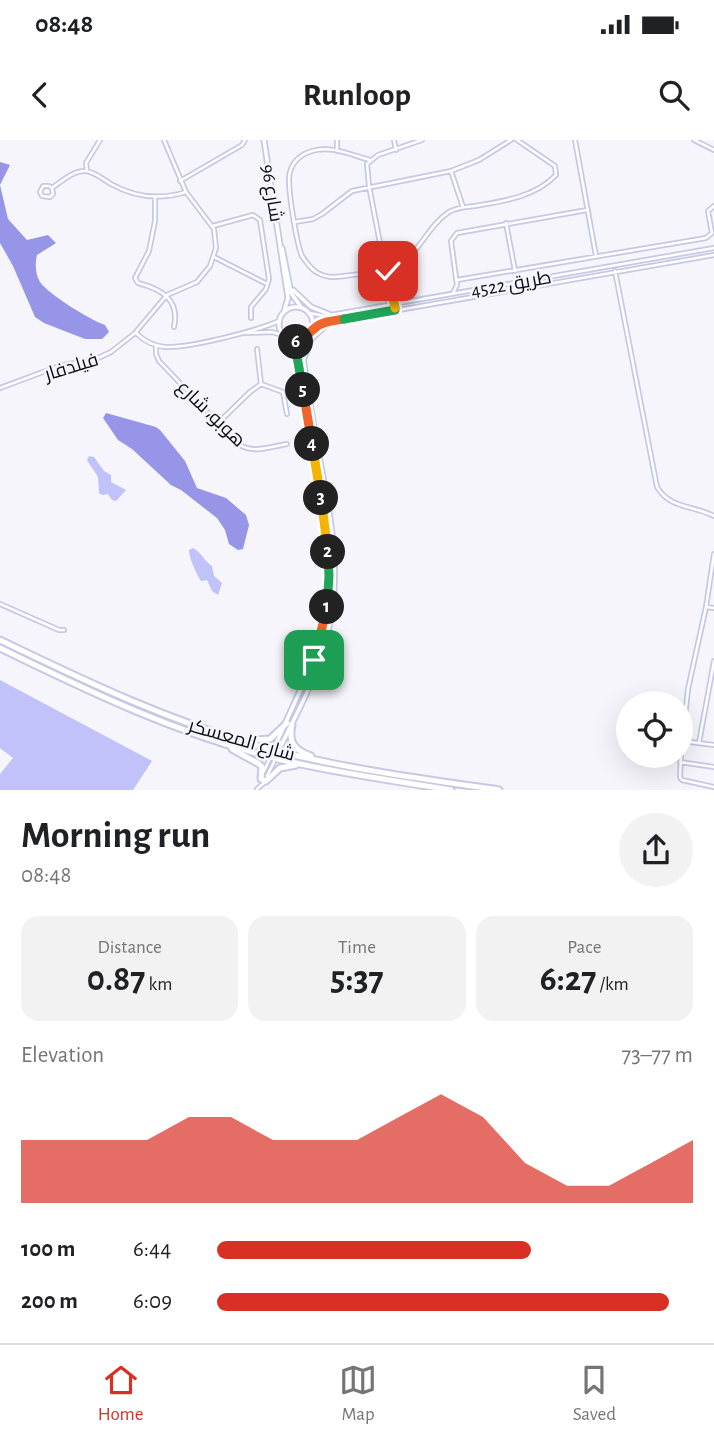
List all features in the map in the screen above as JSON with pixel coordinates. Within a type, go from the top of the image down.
[{"type":"main road","name":"شارع المعسكر","points":[[0,640],[127,700],[231,738],[330,763],[499,790]]},
{"type":"main road","name":"شارع المعسكر","points":[[0,648],[163,723],[273,758],[364,777],[451,790]]},
{"type":"main road","points":[[231,738],[268,740],[290,724]]},
{"type":"main road","points":[[290,724],[290,736],[295,748],[330,763]]},
{"type":"main road","points":[[216,740],[223,746],[255,760],[262,767],[263,780]]},
{"type":"main road","points":[[263,780],[280,768],[302,764]]},
{"type":"street","points":[[87,171],[86,163],[100,140]]},
{"type":"street","points":[[164,140],[180,181],[213,226],[216,240],[214,257],[197,282],[167,295]]},
{"type":"street","points":[[180,181],[242,145],[245,140]]},
{"type":"street","name":"شارع 96","points":[[264,140],[288,298],[284,312]]},
{"type":"street","points":[[337,140],[337,151]]},
{"type":"street","points":[[394,140],[396,150]]},
{"type":"street","points":[[390,312],[367,169],[370,160],[382,153],[422,140]]},
{"type":"street","points":[[295,222],[313,219],[329,210],[348,193],[369,186],[451,170],[479,160],[511,140]]},
{"type":"street","points":[[385,269],[404,263],[452,210],[510,199],[538,190],[556,176],[555,166],[517,140]]},
{"type":"street","points":[[575,140],[596,256]]},
{"type":"street","points":[[694,140],[714,150]]},
{"type":"street","points":[[370,160],[325,149],[308,152],[292,165],[289,181],[302,254],[316,272],[337,278],[362,274],[379,275]]},
{"type":"street","points":[[451,170],[463,207]]},
{"type":"street","points":[[52,188],[72,175],[87,171],[123,191],[155,197],[186,192]]},
{"type":"street","points":[[155,197],[155,221],[149,251],[135,278],[138,283],[154,287],[167,295],[175,312],[174,327]]},
{"type":"street","points":[[457,282],[706,238],[712,230],[708,211],[714,206]]},
{"type":"street","points":[[453,293],[457,282],[451,242],[454,236],[465,230],[587,210]]},
{"type":"street","points":[[213,226],[253,215],[258,218],[269,279],[262,295],[253,302],[251,318]]},
{"type":"street","name":"طريق 4522","points":[[506,223],[515,271]]},
{"type":"street","name":"شارع 96","points":[[281,246],[294,300],[302,308]]},
{"type":"street","name":"طريق 4522","points":[[309,313],[317,316],[331,315],[714,248]]},
{"type":"street","name":"طريق 4522","points":[[312,329],[330,322],[395,310],[714,255]]},
{"type":"street","points":[[214,257],[268,285]]},
{"type":"street","points":[[385,269],[390,277],[395,310]]},
{"type":"street","points":[[615,271],[657,487],[662,495],[677,505],[714,516]]},
{"type":"street","points":[[384,278],[390,277]]},
{"type":"street","points":[[457,282],[464,291]]},
{"type":"street","points":[[290,285],[303,302],[319,312],[331,315]]},
{"type":"street","name":"فيلدفار","points":[[0,388],[59,366],[101,357],[116,349],[135,332],[167,295]]},
{"type":"street","points":[[257,790],[317,670],[331,617],[335,574],[331,524],[302,351],[305,338],[313,324],[309,313],[294,307],[284,312],[279,321],[282,335]]},
{"type":"street","points":[[135,332],[156,346],[180,346],[243,333],[279,321]]},
{"type":"street","points":[[303,360],[311,339],[330,322]]},
{"type":"street","points":[[243,333],[272,332],[292,342],[298,359],[327,536],[329,576],[326,614],[314,660],[290,724]]},
{"type":"street","points":[[292,342],[305,338]]},
{"type":"street","name":"هوبو، شارع","points":[[156,346],[159,361],[218,423],[246,448],[256,450],[287,444]]},
{"type":"street","points":[[257,349],[261,384]]},
{"type":"street","points":[[218,423],[261,384]]},
{"type":"street","points":[[261,384],[283,392],[287,414]]},
{"type":"street","points":[[688,691],[706,607],[714,554]]},
{"type":"street","points":[[0,604],[64,630]]},
{"type":"street","points":[[706,607],[714,608]]},
{"type":"street","points":[[699,743],[714,661]]},
{"type":"street","points":[[693,742],[714,746]]},
{"type":"street","points":[[693,764],[714,767]]},
{"type":"street","points":[[680,768],[682,780],[714,787]]},
{"type":"shaded area","points":[[0,162],[10,165],[0,185]]},
{"type":"shaded area","points":[[0,185],[8,219],[27,240],[48,235],[56,243],[37,255],[36,268],[40,282],[70,306],[105,325],[109,332],[102,339],[85,339],[35,317],[0,243]]},
{"type":"shaded area","points":[[106,413],[156,427],[185,461],[197,488],[226,498],[246,515],[249,525],[243,549],[238,550],[229,544],[225,530],[217,518],[171,485],[132,449],[118,440],[103,418]]},
{"type":"shaded area","points":[[89,456],[94,457],[104,471],[111,475],[111,482],[126,490],[116,501],[108,494],[99,493],[98,477],[87,460]]},
{"type":"shaded area","points":[[193,548],[212,566],[214,576],[222,583],[218,595],[212,591],[207,580],[201,581],[197,574],[189,553]]},
{"type":"shaded area","points":[[0,680],[152,761],[133,790],[0,790],[0,774],[13,758],[0,748]]},
{"type":"route","points":[[314,660],[322,633],[328,595],[327,536],[298,359],[292,342],[301,341],[319,324],[395,310],[388,271]]}]
